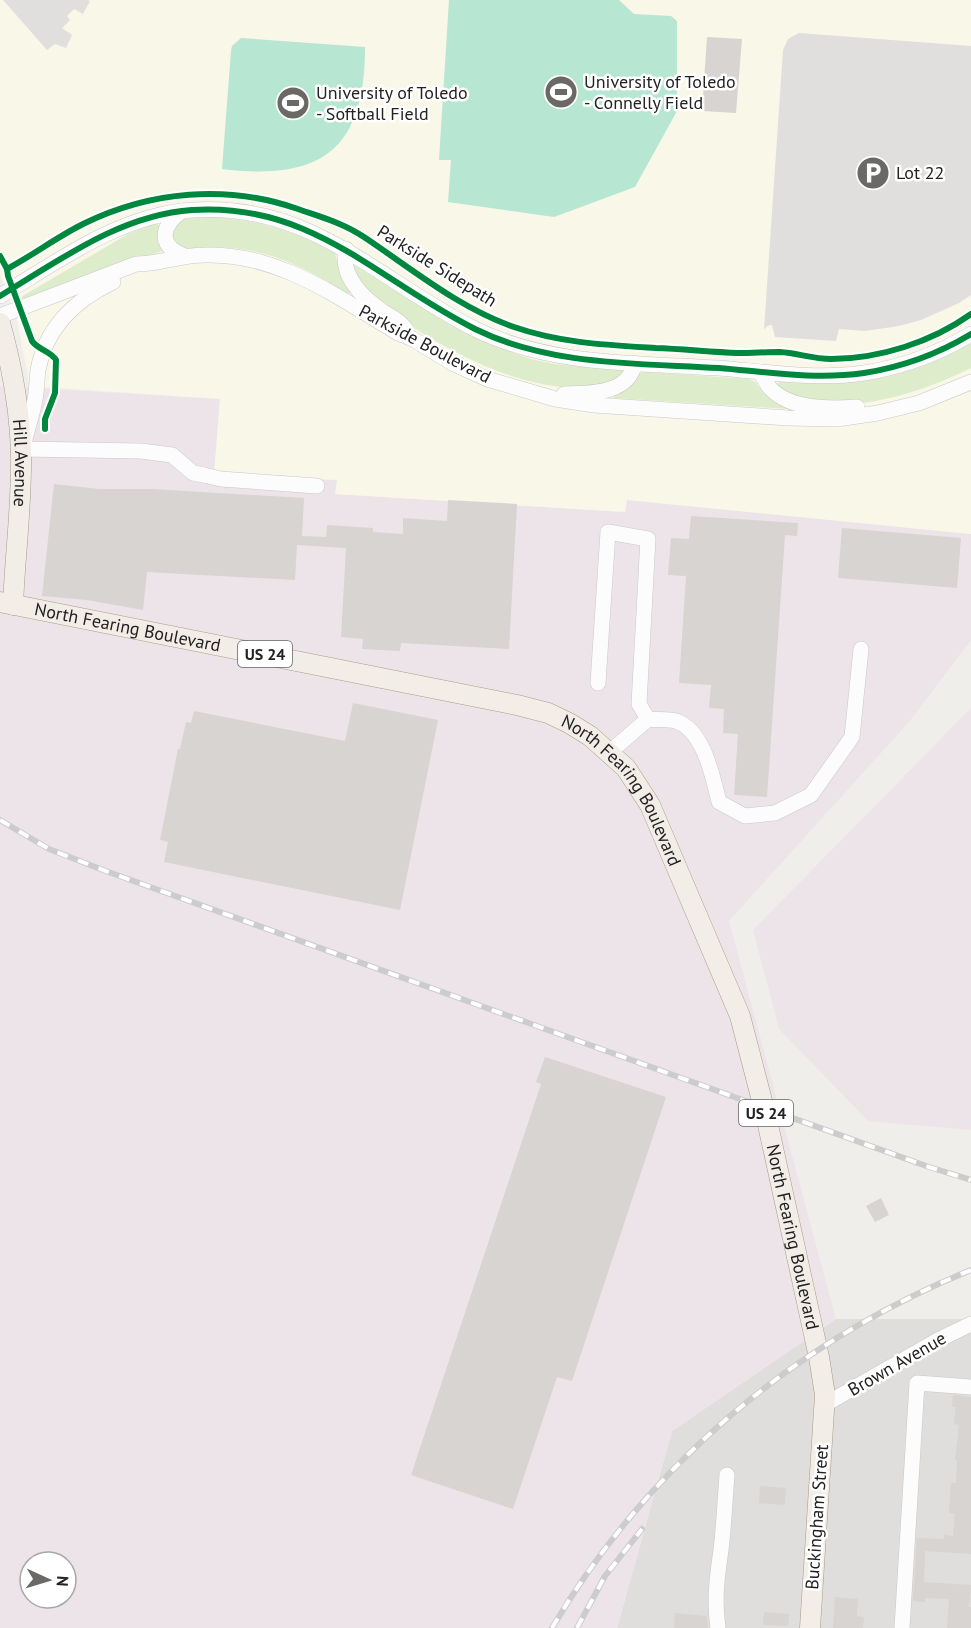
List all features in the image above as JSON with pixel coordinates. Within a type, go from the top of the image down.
[{"type":"main road","name":"Hill Avenue","points":[[0,324],[17,398],[21,452],[18,519],[6,604]]},
{"type":"main road","points":[[0,543],[18,519]]},
{"type":"main road","name":"North Fearing Boulevard","points":[[6,604],[517,705],[548,713],[569,723],[610,752],[626,768],[650,805],[740,1016],[766,1116],[818,1349],[825,1383],[825,1405]]},
{"type":"main road","name":"Buckingham Street","points":[[810,1628],[825,1405]]},
{"type":"street","name":"Parkside Boulevard","points":[[0,296],[115,229],[145,218],[182,211],[232,211],[269,217],[303,228],[346,249],[456,318],[500,340],[556,356],[827,376],[878,370],[923,358],[971,334]]},
{"type":"street","points":[[182,211],[170,220],[165,235],[172,250],[185,256]]},
{"type":"street","points":[[346,249],[346,267],[353,284],[366,299],[403,324],[413,339]]},
{"type":"street","name":"Parkside Boulevard","points":[[0,316],[136,264],[185,256],[230,256],[282,268],[317,284],[398,333],[475,374],[498,383],[567,402],[788,418],[857,417],[929,400],[971,382]]},
{"type":"street","points":[[147,264],[138,271],[86,297],[66,314],[55,328],[46,344],[39,369],[36,394],[21,452],[141,451],[172,455],[193,473],[220,479],[317,486]]},
{"type":"street","points":[[540,395],[605,391],[620,385],[630,376],[635,363]]},
{"type":"street","points":[[760,372],[775,392],[797,402],[822,407],[893,410]]},
{"type":"street","points":[[598,682],[608,532],[648,539],[639,704],[648,719]]},
{"type":"street","points":[[610,752],[648,719],[676,721],[690,729],[708,759],[719,802],[745,816],[775,813],[811,795],[852,737],[861,650]]},
{"type":"street","name":"Brown Avenue","points":[[825,1405],[938,1340],[971,1324]]},
{"type":"street","points":[[902,1628],[917,1383],[971,1387]]},
{"type":"street","points":[[718,1628],[715,1586],[721,1549],[727,1475]]},
{"type":"shaded area","points":[[0,0],[971,0],[971,534],[627,500],[625,512],[335,494],[337,480],[214,474],[220,399],[30,386],[17,321],[0,275]]},
{"type":"shaded area","points":[[3,0],[90,1],[83,14],[74,9],[67,16],[70,20],[62,28],[72,35],[66,48],[55,44],[47,50]]},
{"type":"shaded area","name":"Lot 22","points":[[799,33],[971,46],[971,295],[959,303],[921,320],[899,326],[865,331],[839,329],[836,341],[775,337],[772,325],[767,326],[764,330],[783,50],[788,39]]},
{"type":"shaded area","points":[[0,386],[220,399],[214,474],[338,480],[336,494],[625,512],[627,500],[971,534],[971,640],[909,722],[729,921],[836,1319],[672,1431],[617,1628],[0,1628]]},
{"type":"shaded area","points":[[971,708],[971,1130],[868,1121],[779,1029],[753,930]]},
{"type":"shaded area","points":[[836,1319],[971,1319],[971,1628],[617,1628],[672,1431]]},
{"type":"green space","name":"University of Toledo - Connelly Field","points":[[449,0],[619,0],[634,14],[671,16],[677,21],[677,111],[635,187],[554,217],[448,202],[451,160],[439,160]]},
{"type":"green space","name":"University of Toledo - Softball Field","points":[[241,38],[365,47],[363,82],[357,111],[346,134],[331,151],[311,163],[286,169],[257,171],[222,169],[231,51],[232,46]]},
{"type":"green space","points":[[205,217],[241,220],[272,227],[335,253],[341,275],[350,293],[346,293],[305,269],[276,257],[230,248],[180,248],[171,239],[171,231],[182,219]]},
{"type":"green space","points":[[156,223],[160,226],[158,234],[162,251],[20,301],[21,297],[128,234]]},
{"type":"green space","points":[[354,265],[457,328],[489,344],[531,359],[554,364],[624,372],[611,382],[594,387],[574,388],[530,381],[491,368],[438,342],[389,310],[362,288]]},
{"type":"green space","points":[[971,343],[971,368],[927,387],[874,401],[847,404],[821,403],[798,397],[777,385],[779,381],[831,382],[878,377],[924,365]]},
{"type":"green space","points":[[639,373],[750,379],[764,394],[788,409],[614,398],[614,394]]},
{"type":"building","points":[[707,37],[742,39],[736,113],[702,111]]},
{"type":"building","points":[[54,484],[99,489],[152,489],[304,498],[302,536],[326,537],[327,525],[373,528],[373,532],[403,534],[403,518],[447,521],[448,500],[517,504],[509,649],[401,643],[400,651],[362,649],[363,639],[341,637],[346,548],[297,545],[295,580],[147,572],[143,610],[87,600],[42,596]]},
{"type":"building","points":[[691,516],[798,523],[797,536],[785,535],[767,797],[734,795],[738,734],[723,733],[724,709],[709,708],[711,685],[679,683],[686,576],[668,575],[671,538],[689,539]]},
{"type":"building","points":[[842,528],[961,538],[957,588],[838,578]]},
{"type":"building","points":[[353,703],[438,720],[400,910],[164,862],[168,842],[160,840],[178,749],[180,749],[186,722],[191,723],[194,711],[345,741]]},
{"type":"building","points":[[545,1057],[666,1097],[572,1381],[557,1377],[513,1509],[411,1475],[541,1084],[536,1082]]},
{"type":"building","points":[[881,1198],[889,1215],[875,1222],[866,1206]]},
{"type":"building","points":[[953,1395],[971,1397],[971,1554],[925,1551],[924,1582],[971,1585],[969,1607],[971,1607],[971,1628],[947,1628],[949,1599],[925,1598],[925,1602],[913,1601],[917,1538],[944,1539],[944,1535],[953,1536],[955,1514],[949,1513],[951,1483],[956,1483],[957,1460],[955,1460],[959,1425],[954,1424],[956,1407],[952,1407]]},
{"type":"building","points":[[760,1486],[786,1488],[785,1505],[759,1503]]},
{"type":"building","points":[[835,1597],[858,1599],[857,1616],[864,1617],[863,1628],[833,1628]]},
{"type":"building","points":[[764,1612],[789,1614],[788,1626],[763,1625]]},
{"type":"building","points":[[675,1613],[707,1616],[708,1628],[674,1628]]},
{"type":"railway","points":[[0,820],[49,849],[103,870],[929,1167],[971,1180]]},
{"type":"railway","points":[[552,1628],[590,1569],[633,1513],[681,1462],[732,1414],[787,1371],[845,1333],[907,1299],[971,1270]]},
{"type":"railway","points":[[577,1628],[605,1576],[642,1529]]},
{"type":"cycle path","name":"Parkside Sidepath","points":[[7,269],[73,229],[109,213],[162,198],[216,194],[271,201],[340,224],[364,237],[436,287],[474,309],[514,327],[566,340],[738,353],[780,352],[824,359],[849,358],[886,352],[922,341],[971,314]]},
{"type":"cycle path","points":[[0,296],[68,254],[140,220],[192,210],[235,211],[273,218],[308,231],[342,248],[475,329],[533,350],[564,356],[626,363],[828,376],[864,373],[906,363],[933,354],[971,334]]},
{"type":"cycle path","points":[[0,256],[7,269],[32,341],[56,360],[55,393],[45,419],[45,429]]},
{"type":"place","name":"University of Toledo - Connelly Field","points":[[561,92]]},
{"type":"place","name":"University of Toledo - Softball Field","points":[[293,103]]},
{"type":"place","name":"Lot 22","points":[[873,173]]}]
